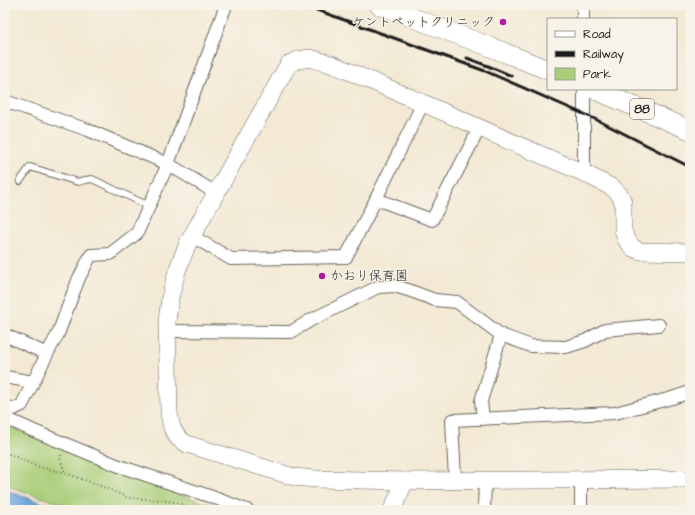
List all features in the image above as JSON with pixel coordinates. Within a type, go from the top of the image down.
[{"type":"main road","points":[[379,5],[401,9],[547,70]]},
{"type":"main road","name":"88","points":[[595,90],[690,130]]},
{"type":"street","points":[[5,406],[14,409],[22,405],[58,334],[79,278],[91,255],[110,254],[137,233],[168,164],[226,5]]},
{"type":"street","points":[[583,5],[583,18]]},
{"type":"street","points":[[690,252],[640,251],[633,248],[626,239],[623,230],[623,202],[619,194],[613,188],[584,173],[480,127],[334,65],[310,58],[298,60],[289,64],[188,243],[177,271],[170,298],[167,321],[169,413],[172,428],[178,438],[187,444],[294,477],[405,481],[690,479]]},
{"type":"street","points":[[584,90],[584,173]]},
{"type":"street","points":[[5,100],[88,130],[168,164],[216,192]]},
{"type":"street","points":[[192,236],[231,259],[346,257],[423,103]]},
{"type":"street","points":[[376,198],[432,220],[480,127]]},
{"type":"street","points":[[167,331],[291,332],[311,320],[378,287],[395,286],[435,300],[457,302],[501,335],[531,346],[566,347],[585,341],[605,330],[659,325]]},
{"type":"street","points":[[483,419],[481,401],[501,335]]},
{"type":"street","points":[[5,336],[47,354]]},
{"type":"street","points":[[5,377],[33,382]]},
{"type":"street","points":[[456,480],[452,420],[615,412],[690,392]]},
{"type":"street","points":[[5,418],[119,466],[247,510]]},
{"type":"street","points":[[581,479],[581,510]]},
{"type":"street","points":[[484,510],[485,480]]},
{"type":"street","points":[[392,510],[405,481]]},
{"type":"lane","points":[[20,181],[30,167],[78,182],[92,179],[149,206]]},
{"type":"path","points":[[62,442],[60,458],[65,474]]},
{"type":"path","points":[[5,452],[36,466],[96,484],[129,498],[179,503],[191,510]]},
{"type":"green space","points":[[5,423],[26,433],[177,493],[224,510],[79,510],[5,485]]},
{"type":"water","points":[[5,490],[64,510],[5,510]]},
{"type":"railway","points":[[303,5],[485,71],[595,119],[690,167]]},
{"type":"railway","points":[[467,58],[512,76]]},
{"type":"place","name":"ケントペットクリニック","points":[[503,22]]},
{"type":"place","name":"かおり保育園","points":[[322,276]]}]
